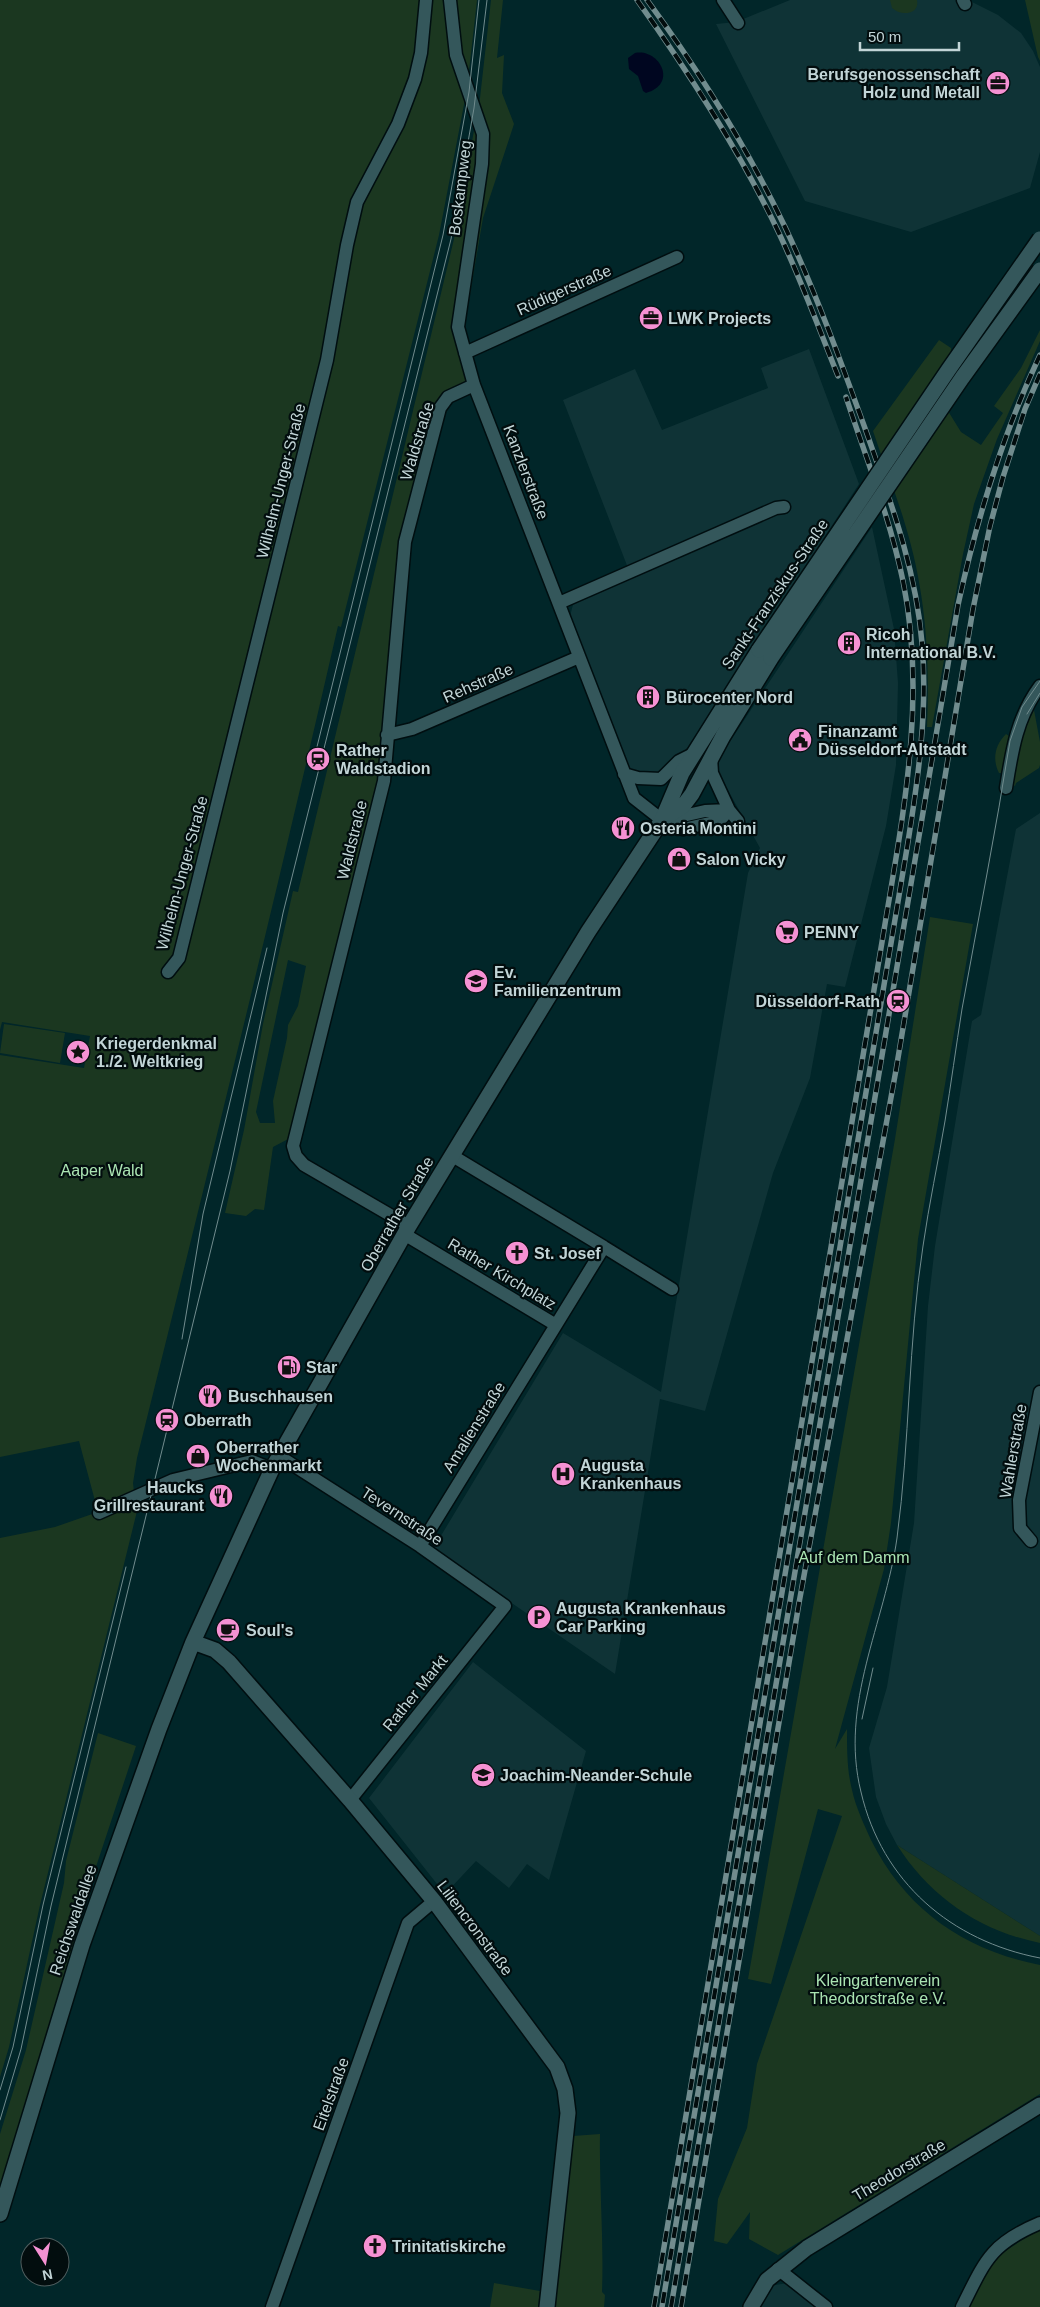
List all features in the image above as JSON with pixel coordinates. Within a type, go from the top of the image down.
[{"type":"main road","name":"Sankt-Franziskus-Straße","points":[[662,820],[688,800],[765,654],[949,369],[1040,238]]},
{"type":"main road","name":"Sankt-Franziskus-Straße","points":[[662,820],[673,791],[693,754],[1040,270]]},
{"type":"main road","name":"Oberrather Straße","points":[[193,1642],[276,1462],[407,1230],[588,932],[662,820]]},
{"type":"main road","name":"Liliencronstraße","points":[[193,1642],[215,1650],[229,1662],[350,1800],[434,1901],[550,2056],[562,2078],[568,2113],[567,2136],[547,2307]]},
{"type":"main road","name":"Reichswaldallee","points":[[0,2214],[82,1945],[159,1729],[193,1642]]},
{"type":"main road","name":"Theodorstraße","points":[[778,2269],[824,2236],[1040,2105]]},
{"type":"main road","points":[[750,2307],[760,2289],[778,2269]]},
{"type":"street","name":"Wilhelm-Unger-Straße","points":[[168,972],[179,958],[328,360],[347,245],[357,202],[398,124],[415,79],[426,0]]},
{"type":"street","name":"Boskampweg","points":[[450,0],[456,55],[461,74],[481,125],[484,142],[458,327],[464,353]]},
{"type":"street","points":[[723,0],[738,24]]},
{"type":"street","name":"Rüdigerstraße","points":[[464,353],[677,257]]},
{"type":"street","name":"Kanzlerstraße","points":[[464,353],[474,385],[634,798],[662,820]]},
{"type":"street","name":"Waldstraße","points":[[407,1230],[304,1165],[296,1156],[293,1146],[384,781],[405,542],[440,408],[448,397],[474,385]]},
{"type":"street","points":[[559,603],[776,508],[784,507]]},
{"type":"street","name":"Rehstraße","points":[[387,735],[412,730],[579,656]]},
{"type":"street","points":[[1006,788],[1019,724],[1040,686]]},
{"type":"street","points":[[624,774],[638,778],[661,779],[679,761],[693,754]]},
{"type":"street","points":[[711,757],[712,773],[729,810],[738,821]]},
{"type":"street","points":[[662,820],[705,812],[729,810]]},
{"type":"street","points":[[451,1156],[672,1289]]},
{"type":"street","name":"Rather Kirchplatz","points":[[407,1230],[556,1325],[604,1247]]},
{"type":"street","name":"Amalienstraße","points":[[420,1546],[556,1325]]},
{"type":"street","name":"Wahlerstraße","points":[[1031,1541],[1020,1528],[1019,1500],[1040,1392]]},
{"type":"street","name":"Tevernstraße","points":[[99,1513],[173,1480],[252,1461],[276,1462],[420,1546],[505,1606]]},
{"type":"street","name":"Rather Markt","points":[[350,1800],[505,1606]]},
{"type":"street","name":"Eitelstraße","points":[[272,2307],[408,1923],[434,1901]]},
{"type":"street","points":[[962,2307],[986,2260],[1000,2244],[1016,2233],[1040,2223]]},
{"type":"street","points":[[778,2269],[826,2307]]},
{"type":"shaded area","points":[[790,0],[968,0],[998,15],[1021,33],[1033,51],[1040,67],[1040,152],[1030,188],[911,232],[805,201],[716,24],[736,22]]},
{"type":"shaded area","points":[[635,53],[644,53],[651,56],[658,61],[662,68],[662,82],[656,88],[646,93],[643,91],[638,76],[629,69],[628,58]]},
{"type":"shaded area","points":[[809,349],[859,484],[675,767],[654,778],[631,773],[570,616],[574,601],[628,568],[563,400],[635,369],[662,430],[768,388],[761,368]]},
{"type":"shaded area","points":[[872,527],[894,629],[898,683],[896,765],[886,826],[845,987],[827,984],[810,1078],[773,1173],[705,1411],[660,1399],[615,1674],[433,1549],[563,1333],[661,1392],[748,873],[760,848],[719,774],[719,758]]},
{"type":"shaded area","points":[[1040,813],[1040,1936],[897,1845],[886,1824],[876,1797],[869,1748],[887,1687],[914,1523],[928,1306],[935,1246],[972,1021],[981,1015],[1016,829]]},
{"type":"shaded area","name":"Joachim-Neander-Schule","points":[[473,1662],[586,1751],[549,1880],[527,1864],[509,1888],[476,1861],[445,1894],[369,1798]]},
{"type":"shaded area","points":[[788,2283],[818,2307],[760,2307],[769,2286]]},
{"type":"green space","name":"Aaper Wald","points":[[0,0],[477,0],[467,89],[439,235],[341,627],[338,626],[239,1043],[137,1458],[133,1483],[135,1501],[140,1499],[40,1905],[9,2047],[0,2077],[0,1538],[55,1527],[98,1512],[79,1441],[0,1457],[0,1055],[84,1068],[90,1036],[2,1022],[0,1030]]},
{"type":"green space","points":[[491,0],[503,0],[497,58],[504,55],[502,93],[514,124],[483,218],[464,329],[467,383],[447,396],[405,534],[380,781],[292,1137],[273,1147],[264,1210],[255,1209],[246,1216],[225,1213],[244,1130],[263,1024],[293,891],[298,892],[454,239],[480,98]],"holes":[[[288,960],[306,966],[298,1006],[288,1025],[287,1038],[273,1101],[275,1123],[260,1123],[256,1112]]]},
{"type":"green space","points":[[890,0],[917,0],[917,5],[913,11],[904,13],[895,11]]},
{"type":"green space","points":[[1025,0],[1040,0],[1040,61],[1038,57]]},
{"type":"green space","points":[[1040,330],[1040,341],[997,439],[974,504],[963,554],[932,727],[927,727],[927,650],[918,575],[901,512],[873,431],[939,340],[951,348],[948,411],[961,432],[981,445],[1003,413],[994,406],[1021,368]]},
{"type":"green space","points":[[1034,710],[1040,742],[1040,765],[1039,768],[1016,783],[1015,786],[1012,784],[1023,733]]},
{"type":"green space","points":[[1006,734],[1009,736],[1002,773],[999,773],[995,757],[997,747]]},
{"type":"green space","points":[[930,917],[973,924],[918,1239],[891,1523],[884,1569],[835,1749],[847,1729],[849,1775],[860,1816],[885,1865],[901,1887],[940,1923],[962,1937],[986,1949],[1040,1965],[1040,2094],[778,2255],[749,2239],[750,2212],[727,2244],[714,2241],[718,2199],[747,2128],[757,2064],[842,1816],[818,1809],[771,1984],[748,1979],[895,1139]]},
{"type":"green space","points":[[4,1024],[65,1033],[60,1063],[0,1053]]},
{"type":"green space","points":[[98,1733],[136,1746],[82,1909],[82,1915],[0,2187],[0,2134],[26,2050],[64,1883],[66,1861]]},
{"type":"green space","points":[[897,1845],[1040,1936],[1040,1943],[997,1930],[958,1909],[925,1881]]},
{"type":"green space","points":[[600,2134],[602,2292],[605,2295],[604,2307],[554,2307],[573,2136]]},
{"type":"green space","points":[[1040,2228],[1040,2307],[966,2307],[981,2276],[998,2256]]},
{"type":"green space","points":[[494,2283],[540,2291],[538,2307],[490,2307]]},
{"type":"tram line","points":[[314,759],[443,235],[469,92],[479,0]]},
{"type":"tram line","points":[[0,2120],[21,2049],[51,1906],[230,1171],[283,913],[451,239],[474,108],[487,0]]},
{"type":"tram line","points":[[1040,681],[1022,707],[1010,741],[962,1009],[918,1282],[897,1538],[891,1570],[866,1664],[856,1727],[856,1759],[861,1792],[871,1824],[885,1854],[903,1880],[925,1902],[950,1922],[977,1938],[1008,1950],[1040,1958]]},
{"type":"tram line","points":[[1027,714],[1040,693]]},
{"type":"tram line","points":[[182,1339],[203,1214],[267,948]]},
{"type":"tram line","points":[[0,2090],[13,2047],[43,1905],[126,1567]]},
{"type":"tram line","points":[[862,1719],[873,1668]]},
{"type":"railway","points":[[637,0],[712,112],[746,169],[777,229],[809,302],[838,376]]},
{"type":"railway","points":[[647,0],[685,54],[755,168],[785,227],[818,302],[875,457],[901,535],[919,615],[924,669],[921,746],[907,848],[662,2307]]},
{"type":"railway","points":[[671,2307],[958,605],[973,541],[1002,447],[1040,355]]},
{"type":"railway","points":[[681,2307],[799,1603],[896,1070],[973,609],[990,526],[1003,477],[1025,409],[1040,374]]},
{"type":"railway","points":[[654,2307],[891,887],[910,756],[913,713],[913,669],[910,625],[903,581],[885,511],[846,397]]},
{"type":"place","name":"Berufsgenossenschaft Holz und Metall","points":[[998,83]]},
{"type":"place","name":"LWK Projects","points":[[651,318]]},
{"type":"place","name":"Ricoh International B.V.","points":[[849,643]]},
{"type":"place","name":"Bürocenter Nord","points":[[648,697]]},
{"type":"place","name":"Finanzamt Düsseldorf-Altstadt","points":[[800,740]]},
{"type":"place","name":"Rather Waldstadion","points":[[318,759]]},
{"type":"place","name":"Osteria Montini","points":[[623,828]]},
{"type":"place","name":"Salon Vicky","points":[[679,859]]},
{"type":"place","name":"PENNY","points":[[787,932]]},
{"type":"place","name":"Ev. Familienzentrum","points":[[476,981]]},
{"type":"place","name":"Düsseldorf-Rath","points":[[898,1001]]},
{"type":"place","name":"Kriegerdenkmal 1./2. Weltkrieg","points":[[78,1052]]},
{"type":"place","name":"St. Josef","points":[[517,1253]]},
{"type":"place","name":"Star","points":[[289,1367]]},
{"type":"place","name":"Buschhausen","points":[[210,1396]]},
{"type":"place","name":"Oberrath","points":[[167,1420]]},
{"type":"place","name":"Oberrather Wochenmarkt","points":[[198,1456]]},
{"type":"place","name":"Augusta Krankenhaus","points":[[563,1474]]},
{"type":"place","name":"Haucks Grillrestaurant","points":[[221,1496]]},
{"type":"place","name":"Augusta Krankenhaus Car Parking","points":[[539,1617]]},
{"type":"place","name":"Soul's","points":[[228,1630]]},
{"type":"place","name":"Joachim-Neander-Schule","points":[[483,1775]]},
{"type":"place","name":"Trinitatiskirche","points":[[375,2246]]},
{"type":"park label","name":"Auf dem Damm","points":[[854,1557]]},
{"type":"park label","name":"Kleingartenverein Theodorstraße e.V.","points":[[878,1989]]}]
